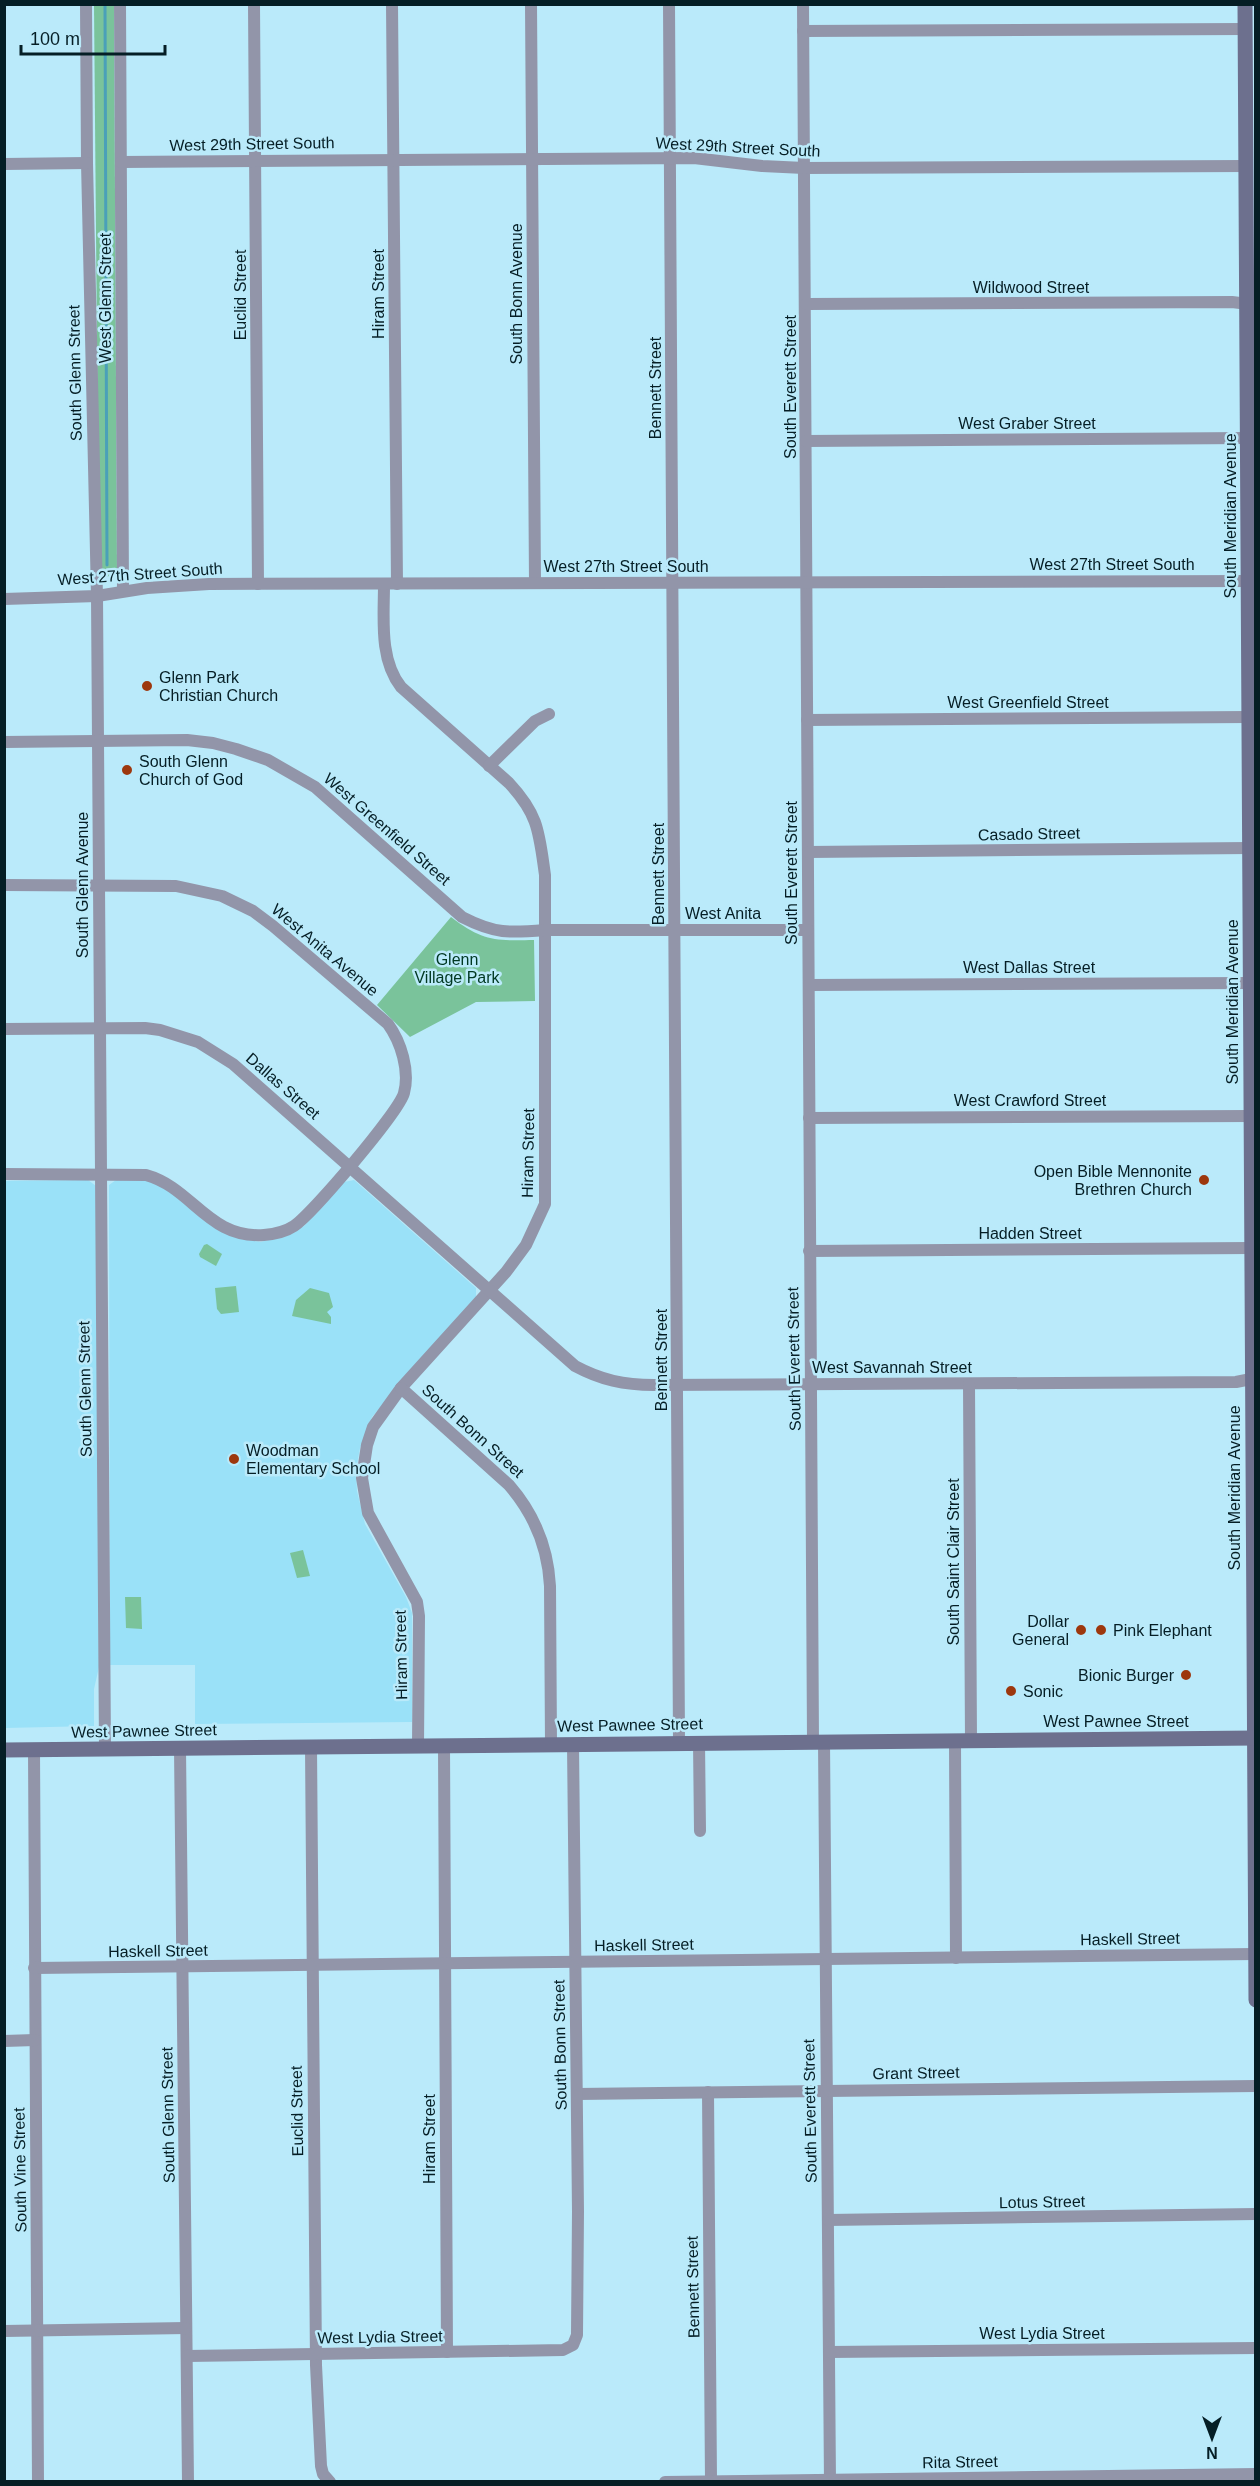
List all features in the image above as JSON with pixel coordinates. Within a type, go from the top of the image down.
[{"type":"main road","name":"South Meridian Avenue","points":[[1245,4],[1246,166],[1251,304],[1248,438],[1249,581],[1252,599],[1249,717],[1253,813],[1250,848],[1253,921],[1250,983],[1253,1037],[1251,1248],[1254,1265],[1256,2000]]},
{"type":"main road","name":"West Pawnee Street","points":[[4,1750],[1254,1738]]},
{"type":"street","name":"South Glenn Street","points":[[86,4],[98,740]]},
{"type":"street","name":"West Glenn Street","points":[[120,4],[123,591]]},
{"type":"street","name":"Euclid Street","points":[[254,4],[258,584]]},
{"type":"street","name":"Hiram Street","points":[[392,4],[391,584],[387,661],[393,676],[401,687],[525,800],[538,826],[545,875],[545,1204],[526,1245],[401,1388],[373,1427],[367,1445],[362,1478],[368,1513],[417,1602],[419,1616],[418,1746]]},
{"type":"street","name":"South Bonn Avenue","points":[[531,4],[535,583]]},
{"type":"street","name":"Bennett Street","points":[[669,4],[679,1742]]},
{"type":"street","name":"South Everett Street","points":[[803,4],[809,1251],[818,1741],[825,1959],[830,2481]]},
{"type":"street","points":[[803,31],[1245,29]]},
{"type":"street","name":"West 29th Street South","points":[[121,162],[702,159],[804,168],[1246,166]]},
{"type":"street","points":[[4,164],[87,163]]},
{"type":"street","name":"Wildwood Street","points":[[806,304],[1232,302],[1251,304]]},
{"type":"street","name":"West Graber Street","points":[[806,441],[1248,438]]},
{"type":"street","name":"West 27th Street South","points":[[4,598],[97,596],[123,591],[199,585],[258,584],[1249,581]]},
{"type":"street","points":[[489,766],[535,721],[549,714]]},
{"type":"street","name":"West Greenfield Street","points":[[807,720],[1249,717]]},
{"type":"street","name":"South Glenn Avenue","points":[[98,740],[99,1029]]},
{"type":"street","name":"West Greenfield Street","points":[[4,742],[171,740],[213,743],[268,760],[315,787],[462,917],[489,930],[506,932],[675,930]]},
{"type":"street","name":"Casado Street","points":[[808,852],[1250,848]]},
{"type":"street","name":"West Anita Avenue","points":[[4,885],[176,886],[202,891],[237,903],[273,926],[388,1024],[397,1037],[401,1049],[406,1084],[400,1103],[348,1167]]},
{"type":"street","name":"West Anita","points":[[675,930],[808,930]]},
{"type":"street","name":"West Dallas Street","points":[[809,985],[1250,983]]},
{"type":"street","name":"Dallas Street","points":[[4,1029],[160,1030],[211,1048],[489,1290]]},
{"type":"street","name":"South Glenn Street","points":[[99,1029],[105,1749]]},
{"type":"street","name":"West Crawford Street","points":[[809,1118],[1251,1116]]},
{"type":"street","points":[[4,1174],[146,1175],[176,1190],[223,1228],[250,1235],[265,1235],[285,1231],[304,1218],[348,1167]]},
{"type":"street","name":"Hadden Street","points":[[809,1251],[1251,1248]]},
{"type":"street","name":"West Savannah Street","points":[[489,1290],[575,1366],[607,1381],[625,1384],[1236,1382],[1254,1378]]},
{"type":"street","name":"South Saint Clair Street","points":[[969,1384],[971,1740]]},
{"type":"street","name":"South Bonn Street","points":[[401,1388],[509,1485],[525,1504],[539,1532],[548,1562],[550,1586],[551,1745]]},
{"type":"street","points":[[955,1740],[956,1958]]},
{"type":"street","points":[[699,1742],[700,1831]]},
{"type":"street","name":"South Bonn Street","points":[[573,1744],[577,2094],[577,2335],[573,2345]]},
{"type":"street","name":"Hiram Street","points":[[444,1746],[447,2352]]},
{"type":"street","name":"Euclid Street","points":[[311,1747],[316,2354],[321,2466],[327,2478]]},
{"type":"street","name":"South Glenn Street","points":[[180,1749],[188,2481]]},
{"type":"street","name":"South Vine Street","points":[[34,1750],[38,2481]]},
{"type":"street","name":"Haskell Street","points":[[34,1968],[1255,1954]]},
{"type":"street","points":[[4,2041],[35,2040]]},
{"type":"street","name":"Grant Street","points":[[577,2094],[1256,2086]]},
{"type":"street","name":"Bennett Street","points":[[708,2092],[711,2481]]},
{"type":"street","name":"Lotus Street","points":[[828,2220],[1256,2214]]},
{"type":"street","points":[[4,2331],[186,2328]]},
{"type":"street","name":"West Lydia Street","points":[[187,2356],[563,2350],[573,2345]]},
{"type":"street","name":"West Lydia Street","points":[[829,2352],[1256,2348]]},
{"type":"street","name":"Rita Street","points":[[665,2481],[830,2481],[1256,2474]]},
{"type":"shaded area","points":[[88,1180],[96,1186],[99,1667],[94,1689],[94,1726],[5,1728],[4,1181]]},
{"type":"shaded area","name":"Woodman Elementary School","points":[[116,1180],[150,1181],[241,1239],[261,1242],[293,1233],[304,1226],[344,1182],[354,1180],[476,1288],[476,1297],[372,1417],[360,1448],[356,1470],[357,1491],[365,1524],[406,1597],[412,1613],[412,1722],[195,1724],[195,1665],[110,1665],[109,1185]]},
{"type":"green space","points":[[94,5],[114,5],[117,571],[115,576],[102,577],[99,571]]},
{"type":"green space","name":"Glenn Village Park","points":[[451,917],[472,931],[490,938],[534,940],[535,1001],[476,1002],[410,1037],[377,1005]]},
{"type":"green space","points":[[207,1244],[222,1254],[216,1266],[200,1257],[199,1254]]},
{"type":"green space","points":[[236,1286],[239,1312],[221,1314],[217,1309],[215,1288]]},
{"type":"green space","points":[[310,1288],[329,1293],[333,1307],[327,1312],[331,1317],[331,1324],[292,1316],[296,1300]]},
{"type":"green space","points":[[303,1550],[310,1576],[297,1578],[290,1553]]},
{"type":"green space","points":[[125,1597],[141,1597],[142,1629],[126,1628]]},
{"type":"waterway","points":[[105,4],[107,565]]},
{"type":"place","name":"Glenn Park Christian Church","points":[[147,686]]},
{"type":"place","name":"South Glenn Church of God","points":[[127,770]]},
{"type":"place","name":"Open Bible Mennonite Brethren Church","points":[[1204,1180]]},
{"type":"place","name":"Woodman Elementary School","points":[[234,1459]]},
{"type":"place","name":"Dollar General","points":[[1081,1630]]},
{"type":"place","name":"Pink Elephant","points":[[1101,1630]]},
{"type":"place","name":"Bionic Burger","points":[[1186,1675]]},
{"type":"place","name":"Sonic","points":[[1011,1691]]}]
